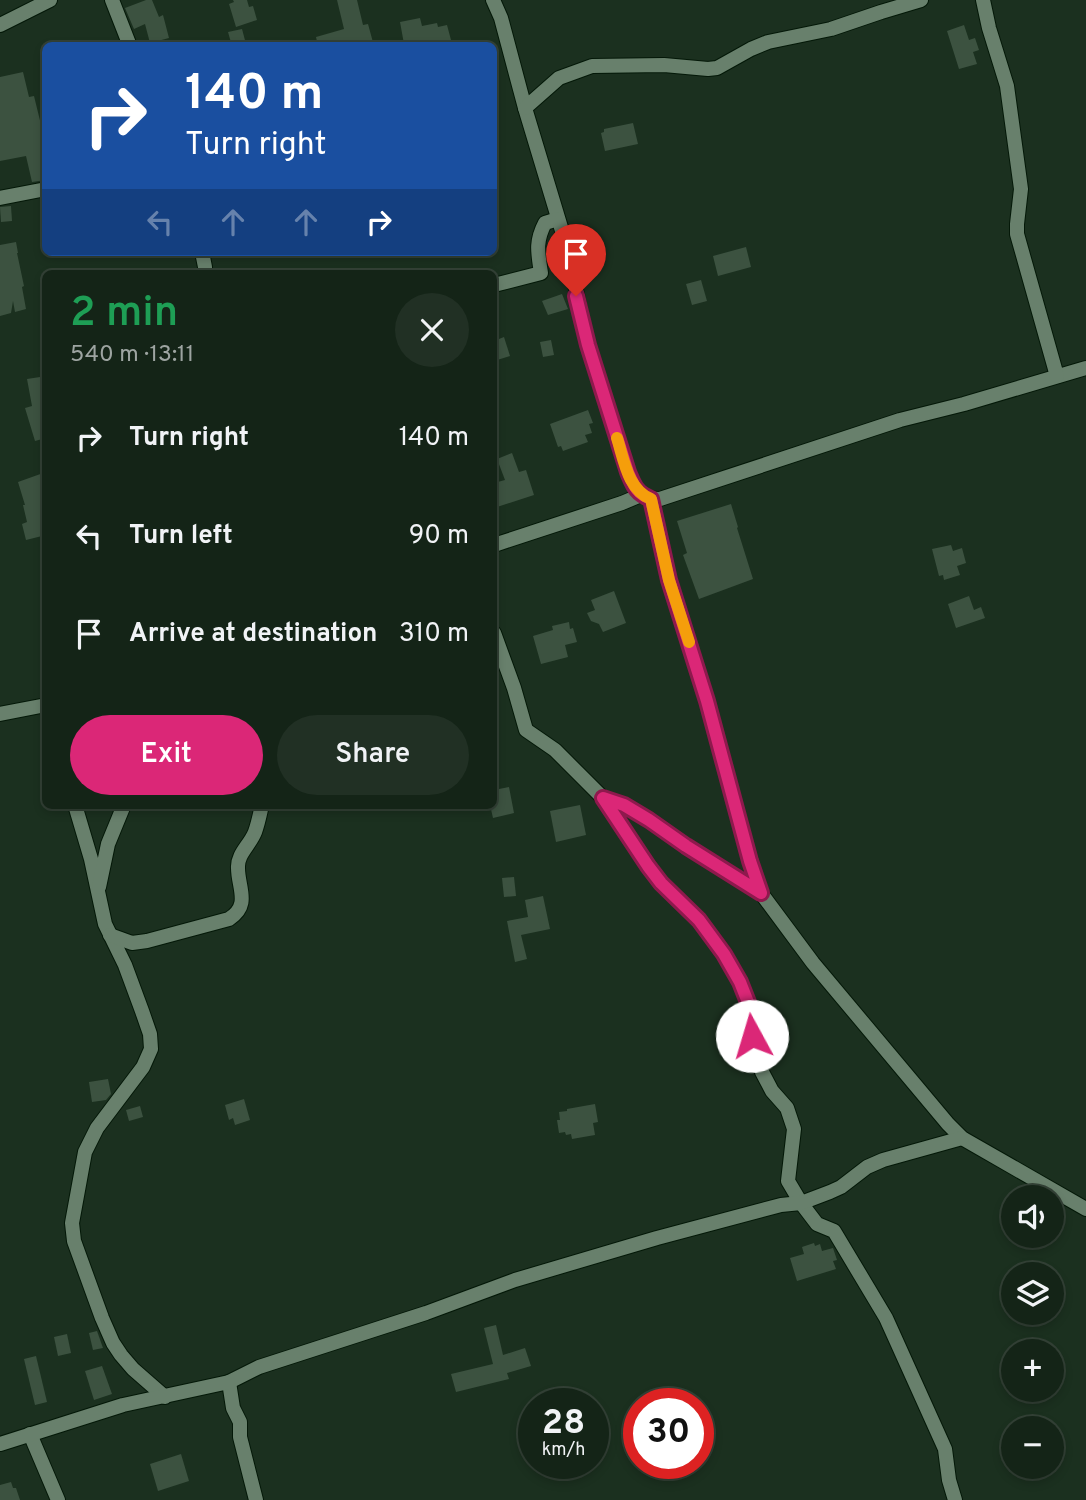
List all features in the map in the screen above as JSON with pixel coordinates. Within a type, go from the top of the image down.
[{"type":"street","points":[[0,25],[50,0]]},
{"type":"street","points":[[112,0],[129,42]]},
{"type":"street","points":[[493,0],[501,18],[569,254],[588,345],[628,472],[634,486],[646,497],[761,893],[813,963],[962,1138],[1086,1209]]},
{"type":"street","points":[[526,108],[559,78],[592,66],[664,65],[717,68],[768,42],[831,29],[922,0]]},
{"type":"street","points":[[983,0],[1007,86],[1021,190],[1017,234],[1058,376]]},
{"type":"street","points":[[0,198],[42,190]]},
{"type":"street","points":[[497,284],[541,273],[538,236],[545,223],[558,219]]},
{"type":"street","points":[[497,544],[622,503],[646,497],[660,499],[677,494],[900,420],[1086,368]]},
{"type":"street","points":[[497,641],[525,720],[526,730],[555,750],[603,798],[661,883],[699,920],[714,939],[740,982],[755,1020],[752,1036],[762,1072],[772,1091],[787,1108],[794,1129],[788,1181],[817,1224],[834,1231],[886,1318],[945,1449],[949,1480],[956,1500]]},
{"type":"street","points":[[0,714],[42,707]]},
{"type":"street","points":[[603,798],[624,805],[641,815],[761,893]]},
{"type":"street","points":[[76,809],[91,859],[105,923],[125,964],[142,1011],[150,1034],[150,1049],[143,1067],[97,1128],[85,1152],[72,1223],[74,1241],[102,1318],[121,1356],[165,1397]]},
{"type":"street","points":[[98,891],[108,844],[122,809]]},
{"type":"street","points":[[110,935],[132,943],[147,942],[229,919],[236,914],[242,901],[238,861],[254,834],[261,809]]},
{"type":"street","points":[[0,1444],[123,1405],[229,1382],[259,1367],[426,1313],[515,1280],[657,1238],[781,1205],[801,1203],[841,1187],[867,1167],[883,1160],[962,1138]]},
{"type":"street","points":[[229,1382],[233,1408],[240,1422],[240,1437],[247,1459],[248,1475],[256,1500]]},
{"type":"street","points":[[30,1434],[58,1500]]},
{"type":"building","points":[[152,0],[159,17],[163,15],[169,38],[150,42],[145,24],[134,29],[125,8]]},
{"type":"building","points":[[233,0],[247,0],[249,7],[253,6],[257,20],[236,27],[229,4],[234,2]]},
{"type":"building","points":[[337,0],[357,0],[363,25],[368,24],[373,42],[317,42],[316,37],[344,29]]},
{"type":"building","points":[[420,18],[422,26],[437,23],[438,27],[447,25],[451,40],[404,42],[400,22]]},
{"type":"building","points":[[964,25],[969,40],[975,38],[979,50],[973,52],[977,64],[959,69],[947,31]]},
{"type":"building","points":[[242,29],[245,42],[231,42],[228,32]]},
{"type":"building","points":[[23,72],[29,97],[34,96],[42,129],[42,181],[32,182],[26,156],[0,161],[0,77]]},
{"type":"building","points":[[633,123],[638,144],[605,151],[601,133],[604,129]]},
{"type":"building","points":[[11,206],[12,221],[1,222],[0,207]]},
{"type":"building","points":[[16,242],[26,309],[15,312],[13,301],[11,313],[0,316],[0,245]]},
{"type":"building","points":[[746,247],[751,267],[718,276],[713,256]]},
{"type":"building","points":[[701,280],[707,301],[692,305],[686,284]]},
{"type":"building","points":[[562,294],[568,309],[548,315],[542,301]]},
{"type":"building","points":[[504,337],[510,356],[497,360],[497,340]]},
{"type":"building","points":[[551,340],[554,355],[543,357],[540,342]]},
{"type":"building","points":[[40,377],[42,389],[42,439],[35,441],[25,408],[32,406],[27,379]]},
{"type":"building","points":[[588,410],[593,423],[589,424],[592,433],[585,435],[588,442],[563,451],[561,446],[558,447],[550,424]]},
{"type":"building","points":[[512,453],[519,472],[526,470],[534,495],[497,507],[497,482],[505,480],[497,459]]},
{"type":"building","points":[[42,473],[42,536],[26,540],[22,524],[27,522],[25,505],[18,482]]},
{"type":"building","points":[[731,504],[753,579],[699,599],[683,555],[687,553],[677,521]]},
{"type":"building","points":[[951,545],[953,551],[962,548],[966,563],[957,566],[960,575],[944,580],[943,575],[939,576],[932,549]]},
{"type":"building","points":[[614,591],[626,623],[603,632],[587,613],[595,610],[591,600]]},
{"type":"building","points":[[969,596],[974,610],[981,607],[985,618],[956,628],[948,604]]},
{"type":"building","points":[[569,622],[577,642],[565,645],[568,657],[541,664],[533,636],[553,630],[552,626]]},
{"type":"building","points":[[509,787],[514,813],[493,818],[491,809],[497,809],[497,789]]},
{"type":"building","points":[[580,805],[586,835],[556,842],[550,811]]},
{"type":"building","points":[[514,877],[516,896],[504,897],[502,878]]},
{"type":"building","points":[[543,896],[550,929],[521,935],[527,959],[515,962],[507,921],[528,917],[525,900]]},
{"type":"building","points":[[108,1079],[111,1094],[106,1100],[92,1102],[89,1082]]},
{"type":"building","points":[[244,1099],[250,1120],[235,1125],[233,1118],[229,1120],[225,1105]]},
{"type":"building","points":[[595,1104],[598,1122],[593,1123],[595,1135],[572,1139],[571,1134],[559,1133],[559,1112]]},
{"type":"building","points":[[140,1106],[143,1117],[129,1121],[126,1110]]},
{"type":"building","points":[[814,1243],[815,1246],[820,1244],[822,1251],[833,1248],[837,1260],[833,1261],[836,1269],[797,1281],[790,1258],[804,1254],[802,1247]]},
{"type":"building","points":[[496,1325],[503,1355],[525,1348],[531,1366],[507,1373],[509,1379],[456,1392],[451,1374],[493,1364],[484,1328]]},
{"type":"building","points":[[97,1331],[103,1348],[93,1350],[89,1333]]},
{"type":"building","points":[[67,1334],[71,1353],[58,1356],[54,1337]]},
{"type":"building","points":[[36,1356],[47,1402],[35,1405],[24,1359]]},
{"type":"building","points":[[102,1366],[112,1394],[94,1400],[85,1371]]},
{"type":"building","points":[[181,1454],[189,1481],[158,1491],[150,1464]]},
{"type":"building","points":[[11,1482],[20,1500],[0,1500],[0,1485]]},
{"type":"slow traffic","points":[[617,438],[634,486],[641,495],[651,499],[669,580],[689,642]]},
{"type":"route","points":[[576,296],[588,345],[628,472],[641,495],[651,499],[669,580],[707,701],[761,893],[649,820],[624,805],[603,798],[661,883],[699,920],[724,954],[740,982],[755,1020],[752,1036]]}]
